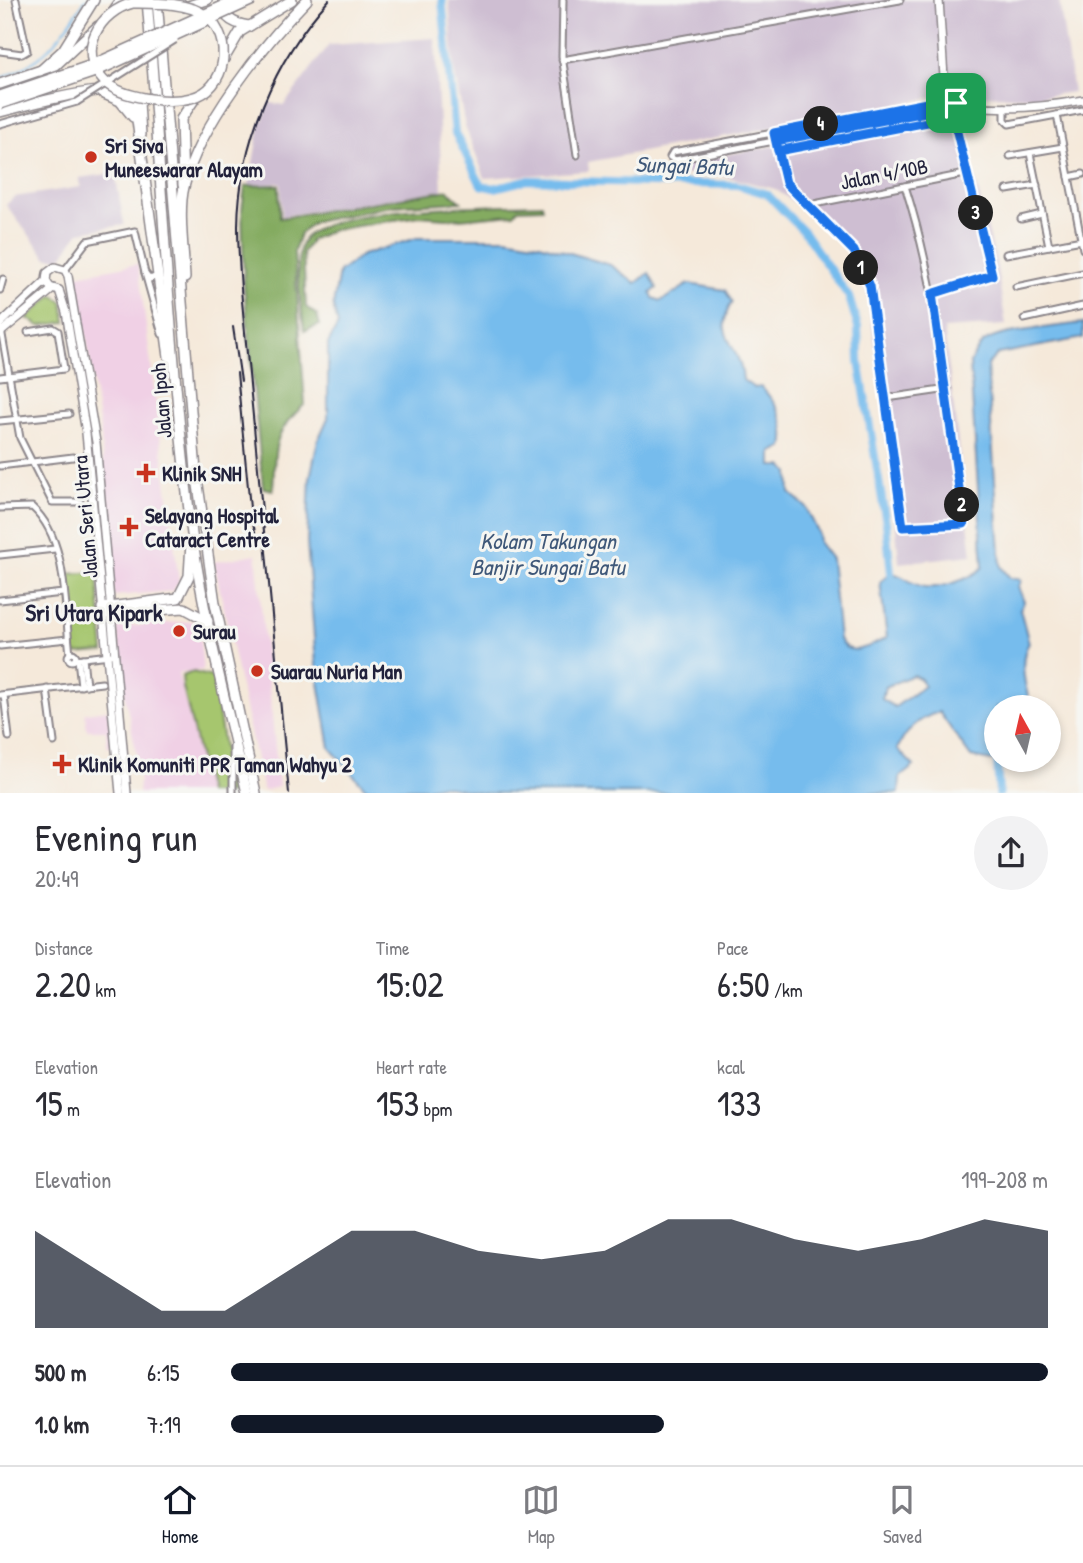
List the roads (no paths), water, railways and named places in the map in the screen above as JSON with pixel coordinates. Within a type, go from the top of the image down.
[{"type":"highway","points":[[38,72],[63,51],[94,0]]},
{"type":"highway","points":[[0,84],[38,72],[62,60],[121,0]]},
{"type":"highway","name":"Jalan Ipoh","points":[[147,0],[176,382],[192,535],[208,621],[247,793]]},
{"type":"highway","name":"Jalan Ipoh","points":[[157,0],[197,481],[213,590],[256,793]]},
{"type":"highway","points":[[177,0],[185,7],[207,17],[221,39],[224,58]]},
{"type":"highway","points":[[114,9],[133,3],[185,7],[207,0]]},
{"type":"highway","points":[[223,0],[223,11],[230,20],[250,26]]},
{"type":"highway","points":[[0,96],[92,65],[236,0]]},
{"type":"highway","points":[[0,104],[95,72],[253,0]]},
{"type":"highway","points":[[181,119],[185,109],[215,81],[235,37],[292,0]]},
{"type":"highway","points":[[183,190],[202,144],[248,68],[307,0]]},
{"type":"highway","points":[[99,24],[92,42],[95,65],[102,78],[132,104],[136,122],[168,350],[176,382]]},
{"type":"highway","points":[[0,112],[99,92],[120,92],[176,100],[196,97]]},
{"type":"highway","points":[[99,92],[120,101],[136,122]]},
{"type":"highway","points":[[139,143],[143,127],[139,102],[181,106],[188,380]]},
{"type":"highway","points":[[106,611],[178,597],[190,576],[192,535]]},
{"type":"highway","points":[[106,611],[184,608],[208,621]]},
{"type":"street","points":[[0,51],[22,54],[27,51],[16,0]]},
{"type":"street","points":[[563,0],[562,60],[577,155]]},
{"type":"street","points":[[562,60],[900,0]]},
{"type":"street","points":[[939,0],[946,104]]},
{"type":"street","points":[[0,124],[77,102],[189,30]]},
{"type":"street","points":[[946,104],[776,141],[675,160],[670,157],[673,152],[946,104],[1040,107],[1083,100]]},
{"type":"street","points":[[1005,106],[1005,120],[1009,124],[1083,110]]},
{"type":"street","points":[[1057,115],[1083,249]]},
{"type":"street","points":[[778,151],[948,118],[954,120],[991,278],[932,294]]},
{"type":"street","points":[[774,133],[786,183],[854,251],[870,286],[903,527],[964,524],[948,389],[932,294],[905,186]]},
{"type":"street","points":[[1010,156],[1063,147]]},
{"type":"street","points":[[1030,153],[1049,246]]},
{"type":"street","name":"Jalan 4/10B","points":[[809,205],[965,174]]},
{"type":"street","points":[[1069,177],[1083,174]]},
{"type":"street","points":[[1007,190],[1037,185]]},
{"type":"street","points":[[1075,209],[1083,207]]},
{"type":"street","points":[[1021,219],[1042,214]]},
{"type":"street","points":[[65,270],[87,241],[135,231],[168,350]]},
{"type":"street","points":[[1006,254],[1082,240]]},
{"type":"street","points":[[1,329],[46,281],[52,268],[65,270]]},
{"type":"street","points":[[1,329],[68,283],[65,270]]},
{"type":"street","points":[[145,273],[150,279],[157,276]]},
{"type":"street","points":[[1016,287],[1083,273]]},
{"type":"street","points":[[0,290],[3,279]]},
{"type":"street","points":[[46,281],[56,289]]},
{"type":"street","name":"Jalan Seri Utara","points":[[68,283],[75,310],[96,442],[106,611]]},
{"type":"street","name":"Jalan Seri Utara","points":[[56,289],[66,312],[86,433],[106,611],[120,793]]},
{"type":"street","points":[[1024,318],[1083,306]]},
{"type":"street","points":[[0,377],[64,369],[58,331],[53,328],[28,332]]},
{"type":"street","points":[[1,329],[20,438],[54,503],[80,502]]},
{"type":"street","points":[[887,398],[948,389]]},
{"type":"street","points":[[0,421],[69,414]]},
{"type":"street","points":[[0,466],[74,457]]},
{"type":"street","points":[[0,508],[32,507],[55,549],[63,593],[69,660],[110,655]]},
{"type":"street","points":[[0,555],[55,549]]},
{"type":"street","points":[[0,600],[63,593]]},
{"type":"street","points":[[0,646],[68,639]]},
{"type":"street","name":"Jalan Seri Utara","points":[[110,655],[127,793]]},
{"type":"street","points":[[79,658],[83,685]]},
{"type":"street","points":[[9,737],[2,695],[102,683]]},
{"type":"street","points":[[47,689],[54,741]]},
{"type":"street","points":[[233,793],[234,736]]},
{"type":"water","name":"Kolam Takungan Banjir Sungai Batu","points":[[417,238],[506,238],[540,244],[610,265],[636,283],[649,273],[657,288],[651,293],[653,298],[661,301],[689,284],[725,290],[732,302],[726,314],[726,333],[741,368],[743,380],[754,388],[761,387],[772,400],[782,423],[783,447],[772,452],[772,466],[782,466],[789,472],[790,493],[806,507],[818,532],[819,543],[831,559],[839,639],[848,649],[854,650],[887,638],[880,582],[891,573],[921,586],[935,587],[963,580],[983,567],[970,363],[978,348],[986,341],[1005,334],[1083,323],[1083,338],[998,354],[987,365],[1001,567],[1010,578],[1022,580],[1018,587],[1024,602],[1020,609],[1029,643],[1023,666],[1028,695],[984,695],[984,760],[971,757],[939,712],[914,726],[897,749],[914,766],[900,777],[899,793],[482,793],[441,785],[428,788],[366,789],[330,748],[316,665],[307,542],[310,478],[318,440],[328,418],[328,344],[338,325],[333,306],[339,272],[362,255]],"holes":[[[913,675],[921,679],[924,686],[895,707],[882,699],[885,687]]]},
{"type":"waterway","points":[[0,78],[28,65],[50,48],[85,0]]},
{"type":"waterway","name":"Sungai Batu","points":[[442,0],[455,133],[481,185],[494,188],[527,180],[737,185],[767,194],[804,232],[849,297],[858,327],[859,361],[886,523],[892,583]]},
{"type":"waterway","name":"Sungai Batu","points":[[998,772],[999,793]]},
{"type":"railway","points":[[289,793],[242,301],[238,226],[245,165],[263,105],[292,49],[329,0]]},
{"type":"railway","points":[[233,327],[241,381]]},
{"type":"railway","points":[[237,373],[250,508],[256,537]]},
{"type":"place","name":"Sri Siva Muneeswarar Alayam","points":[[91,157]]},
{"type":"place","name":"Klinik SNH","points":[[146,473]]},
{"type":"place","name":"Selayang Hospital Cataract Centre","points":[[129,527]]},
{"type":"place","name":"Surau","points":[[179,631]]},
{"type":"place","name":"Suarau Nuria Man","points":[[257,671]]},
{"type":"place","name":"Klinik Komuniti PPR Taman Wahyu 2","points":[[62,764]]},
{"type":"district","name":"Sri Utara Kipark","points":[[94,612]]}]
